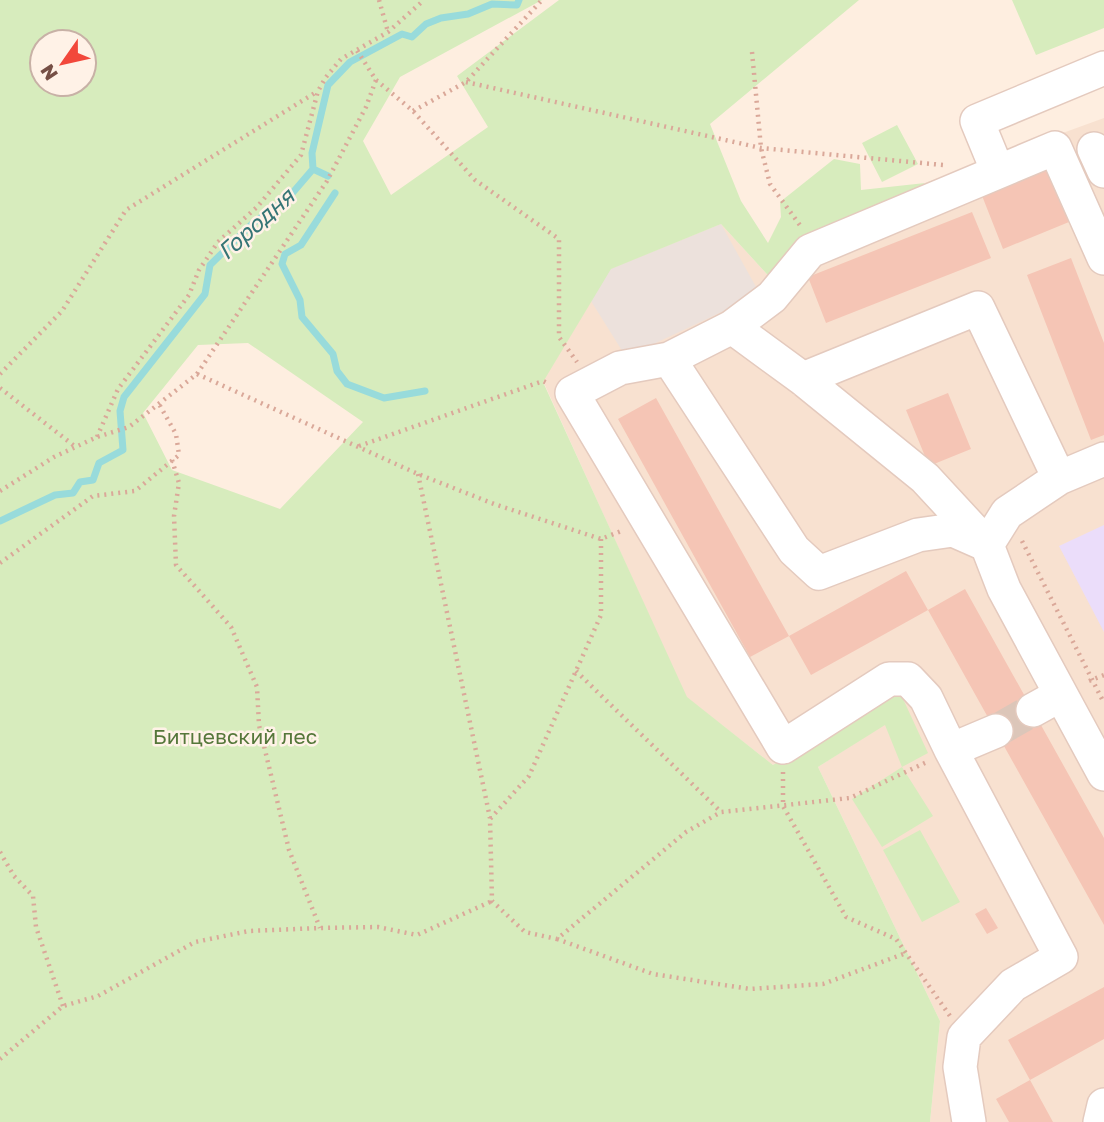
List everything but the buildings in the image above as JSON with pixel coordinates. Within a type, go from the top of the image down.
[{"type":"lane","points":[[998,172],[977,121],[1104,68]]},
{"type":"lane","points":[[968,1122],[960,1067],[964,1037],[1013,985],[1061,957],[926,698],[908,679],[888,679],[783,747],[648,520],[582,388],[620,368],[669,359],[732,327],[772,297],[810,251],[1055,148],[1104,258]]},
{"type":"lane","points":[[803,379],[978,308],[1059,478]]},
{"type":"lane","points":[[732,327],[803,379],[925,478],[988,545],[1046,703],[1104,774]]},
{"type":"lane","points":[[669,359],[794,550],[819,573],[918,535],[953,530],[988,545]]},
{"type":"lane","points":[[988,545],[1007,513],[1059,478],[1104,459]]},
{"type":"lane","points":[[951,750],[996,731]]},
{"type":"lane","points":[[1100,1122],[1104,1105]]},
{"type":"path","points":[[379,0],[388,32]]},
{"type":"path","points":[[97,437],[118,389],[189,295],[199,270],[218,242],[257,206],[301,155],[318,91],[341,59],[388,32],[424,0]]},
{"type":"path","points":[[413,111],[466,82],[542,0]]},
{"type":"path","points":[[356,49],[376,80],[413,111],[475,180],[559,239],[559,337],[582,388]]},
{"type":"path","points":[[752,52],[761,148],[770,184],[818,248]]},
{"type":"path","points":[[0,491],[54,457],[97,437],[129,427],[197,374],[327,181],[366,107],[376,80]]},
{"type":"path","points":[[466,82],[761,148],[948,165],[961,187]]},
{"type":"path","points":[[0,374],[62,311],[127,210],[318,91]]},
{"type":"path","points":[[197,374],[418,474],[601,539],[648,520]]},
{"type":"path","points":[[358,447],[542,382],[582,388]]},
{"type":"path","points":[[0,388],[78,448]]},
{"type":"path","points":[[0,563],[93,496],[135,491],[179,455],[176,434],[159,404]]},
{"type":"path","points":[[172,460],[179,483],[174,516],[176,565],[231,627],[257,687],[259,725],[289,850],[320,928]]},
{"type":"path","points":[[418,474],[490,819],[492,901],[525,932],[557,939],[653,974],[750,989],[823,984],[906,953]]},
{"type":"path","points":[[1007,513],[1104,703]]},
{"type":"path","points":[[490,819],[530,776],[601,615],[601,539]]},
{"type":"path","points":[[576,671],[721,813]]},
{"type":"path","points":[[783,747],[783,806],[846,917],[896,939],[964,1037]]},
{"type":"path","points":[[557,939],[686,832],[721,813],[850,798],[951,750]]},
{"type":"path","points":[[0,852],[14,876],[33,895],[36,926],[63,1006]]},
{"type":"path","points":[[0,1059],[63,1006],[99,996],[195,942],[249,931],[320,928],[378,927],[417,935],[492,901]]},
{"type":"shaded area","points":[[1104,118],[1104,1122],[930,1122],[940,1021],[818,767],[885,724],[897,688],[773,765],[686,697],[543,381],[610,269],[721,224],[776,284],[925,183]]},
{"type":"shaded area","points":[[721,224],[760,294],[626,357],[591,301],[610,269]]},
{"type":"shaded area","points":[[1104,525],[1104,632],[1059,546]]},
{"type":"green space","name":"Битцевский лес","points":[[0,0],[542,0],[400,77],[363,141],[391,195],[488,127],[457,76],[559,0],[859,0],[710,124],[741,201],[768,243],[781,217],[780,202],[834,159],[860,164],[861,190],[925,183],[776,284],[721,224],[611,269],[543,382],[687,697],[773,765],[898,688],[928,753],[902,767],[885,725],[818,767],[940,1021],[930,1122],[0,1122]],"holes":[[[248,343],[363,422],[280,509],[172,470],[143,413],[198,345]]]},
{"type":"green space","points":[[1012,0],[1104,0],[1104,28],[1036,55]]},
{"type":"green space","points":[[897,125],[918,164],[882,182],[862,143]]},
{"type":"green space","points":[[902,767],[933,816],[882,847],[852,799]]},
{"type":"green space","points":[[920,830],[960,902],[922,922],[883,850]]},
{"type":"waterway","name":"Городня","points":[[0,521],[55,495],[73,493],[80,482],[93,480],[99,463],[123,450],[120,411],[124,397],[205,294],[210,265],[252,224],[289,197],[313,169],[312,153],[328,85],[350,62],[402,34],[412,37],[426,24],[441,18],[468,14],[492,4],[517,5],[519,0]]},
{"type":"waterway","points":[[313,169],[328,176]]},
{"type":"waterway","points":[[335,193],[301,245],[285,254],[282,264],[300,300],[302,317],[333,354],[337,371],[347,384],[384,398],[425,391]]},
{"type":"tunnel","points":[[996,731],[1033,710]]}]
